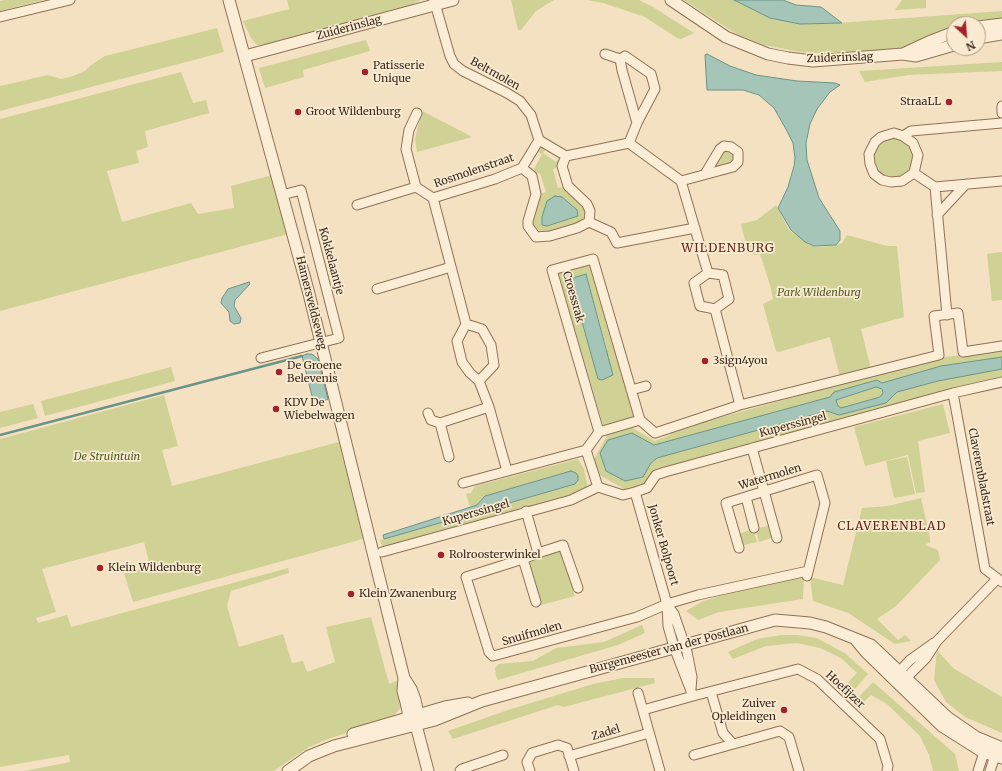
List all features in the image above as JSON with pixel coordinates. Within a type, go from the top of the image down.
[{"type":"street","points":[[0,17],[70,0]]},
{"type":"street","name":"Hamersveldseweg","points":[[229,0],[321,343],[373,547],[404,678],[404,691],[415,718],[428,771]]},
{"type":"street","name":"Zuiderinslag","points":[[245,56],[435,2],[453,0]]},
{"type":"street","name":"Zuiderinslag","points":[[671,0],[726,37],[778,57],[813,61],[904,54],[916,56],[946,47]]},
{"type":"street","name":"Beltmolen","points":[[435,2],[450,56],[454,64],[463,71],[507,92],[520,101],[531,116],[539,140]]},
{"type":"street","points":[[986,26],[1002,24]]},
{"type":"street","points":[[986,37],[1002,34]]},
{"type":"street","name":"Zuiderinslag","points":[[904,54],[946,35]]},
{"type":"street","points":[[605,54],[620,60]]},
{"type":"street","points":[[620,60],[625,56],[651,74],[655,89],[637,123],[629,143]]},
{"type":"street","points":[[620,60],[637,123]]},
{"type":"street","points":[[1002,106],[1002,113]]},
{"type":"street","points":[[357,205],[416,187],[406,149],[409,130],[417,113]]},
{"type":"street","points":[[903,136],[911,131],[1002,123]]},
{"type":"street","points":[[894,133],[903,136],[913,143],[918,155],[914,173],[902,181],[891,182],[882,180],[874,174],[870,164],[869,154],[875,142],[881,137],[894,133]]},
{"type":"street","points":[[539,140],[566,156],[629,143],[681,180],[708,273]]},
{"type":"street","name":"Rosmolenstraat","points":[[433,198],[495,179],[522,168],[539,140]]},
{"type":"street","points":[[566,156],[562,166],[568,186],[588,204],[590,211],[589,222]]},
{"type":"street","points":[[522,168],[532,176],[536,194],[528,221],[528,226],[536,237],[541,238],[577,228],[589,222]]},
{"type":"street","points":[[914,173],[935,187],[1002,181]]},
{"type":"street","points":[[681,180],[705,174]]},
{"type":"street","points":[[937,215],[966,184]]},
{"type":"street","name":"Rosmolenstraat","points":[[416,187],[433,198],[466,324]]},
{"type":"street","points":[[935,187],[947,315]]},
{"type":"street","name":"Kokkelaantje","points":[[282,195],[300,190],[339,338],[321,343]]},
{"type":"street","points":[[589,222],[611,232],[617,243],[694,228]]},
{"type":"street","name":"Croessrak","points":[[599,432],[552,270],[593,259],[640,420]]},
{"type":"street","points":[[377,289],[451,267]]},
{"type":"street","points":[[708,273],[723,275],[729,299],[715,309],[700,306],[694,283],[708,273]]},
{"type":"street","points":[[715,309],[740,405]]},
{"type":"street","points":[[463,483],[586,450],[599,432],[640,420],[655,433],[740,405],[939,355],[934,316],[958,313],[963,352],[1002,346]]},
{"type":"street","points":[[479,381],[494,365],[491,345],[482,329],[466,324],[457,341],[462,362],[470,373],[479,381],[489,407],[507,471]]},
{"type":"street","points":[[261,358],[321,343]]},
{"type":"street","name":"Kuperssingel","points":[[382,552],[526,511],[571,500],[598,487],[623,495],[635,492],[647,488],[656,475],[953,393],[1002,382]]},
{"type":"street","points":[[631,390],[646,386]]},
{"type":"street","name":"Claverenbladstraat","points":[[953,393],[985,569],[999,580]]},
{"type":"street","points":[[428,413],[431,420],[440,423],[489,407]]},
{"type":"street","points":[[440,423],[449,457]]},
{"type":"street","points":[[752,448],[777,538]]},
{"type":"street","points":[[586,450],[598,487]]},
{"type":"street","name":"Watermolen","points":[[667,604],[698,595],[807,573],[825,503],[817,475],[726,503],[739,548]]},
{"type":"street","name":"Jonker Bolpoort","points":[[635,492],[667,604],[668,626],[679,646],[685,679],[692,692]]},
{"type":"street","points":[[746,497],[754,528]]},
{"type":"street","points":[[526,511],[538,553]]},
{"type":"street","points":[[536,602],[523,559],[538,553],[563,545],[578,588]]},
{"type":"street","name":"Snuifmolen","points":[[523,559],[466,577],[490,652],[493,656],[637,617],[667,604]]},
{"type":"street","points":[[899,678],[926,658],[937,641],[999,580]]},
{"type":"street","name":"Burgemeester van der Postlaan","points":[[280,771],[297,757],[321,744],[415,718],[445,717],[482,702],[775,620],[810,623],[826,627],[856,640],[899,678],[942,726],[994,751]]},
{"type":"street","name":"Hoefijzer","points":[[643,710],[692,692],[711,692],[798,669],[817,679],[880,739],[888,766],[887,771]]},
{"type":"street","points":[[711,692],[723,733],[732,743]]},
{"type":"street","points":[[638,693],[660,771]]},
{"type":"street","name":"Burgemeester van der Postlaan","points":[[288,771],[309,756],[328,747],[415,718]]},
{"type":"street","points":[[694,754],[780,731],[789,737],[799,771]]},
{"type":"street","name":"Zadel","points":[[570,756],[649,733]]},
{"type":"street","points":[[530,771],[527,762],[532,753],[558,746],[567,748],[570,756],[570,770]]},
{"type":"street","points":[[978,771],[994,751]]},
{"type":"street","points":[[990,771],[994,751]]},
{"type":"street","points":[[460,771],[503,755]]},
{"type":"green space","points":[[44,0],[0,11],[0,1]]},
{"type":"green space","points":[[287,0],[421,0],[414,3],[415,5],[268,44],[257,45],[251,38],[243,21],[289,9]]},
{"type":"green space","points":[[511,0],[554,0],[536,11],[521,30],[518,30]]},
{"type":"green space","points":[[587,0],[639,0],[653,7],[694,33],[681,39],[677,38],[645,17],[603,3]]},
{"type":"green space","points":[[684,0],[734,0],[770,18],[800,24],[824,24],[1002,11],[1002,21],[986,22],[986,16],[946,16],[946,32],[898,50],[817,53],[800,52],[764,45],[738,35]]},
{"type":"green space","points":[[902,0],[926,0],[926,8],[895,10]]},
{"type":"green space","points":[[217,28],[224,52],[0,111],[0,86],[48,75],[61,79],[73,76],[85,71],[105,56]]},
{"type":"green space","points":[[366,40],[370,51],[303,70],[304,77],[265,88],[259,68]]},
{"type":"green space","points":[[1002,62],[1002,71],[908,75],[865,82],[859,71]]},
{"type":"green space","points":[[181,72],[193,103],[206,100],[209,113],[145,131],[148,147],[136,151],[139,163],[107,171],[122,222],[191,203],[198,214],[234,208],[231,186],[272,175],[288,234],[0,311],[0,119]]},
{"type":"green space","points":[[422,111],[472,137],[417,152],[415,139]]},
{"type":"green space","points":[[893,138],[904,141],[910,147],[913,158],[910,169],[904,175],[893,178],[882,175],[876,169],[873,158],[876,147],[882,141]]},
{"type":"green space","points":[[541,147],[546,148],[543,153],[556,162],[560,156],[561,157],[558,167],[553,169],[558,188],[564,187],[585,206],[586,211],[582,223],[544,234],[532,225],[540,194],[546,192],[540,173],[534,174],[528,169],[528,166],[534,169],[542,154],[536,151]],"holes":[[[562,197],[577,210],[578,216],[548,226]]]},
{"type":"green space","points":[[722,150],[735,151],[735,163],[713,170]]},
{"type":"green space","name":"Park Wildenburg","points":[[776,205],[789,230],[810,245],[816,247],[834,246],[842,243],[847,235],[887,246],[897,246],[904,317],[861,329],[871,369],[840,377],[830,337],[779,352],[776,351],[763,304],[773,299],[770,285],[760,254],[756,255],[748,252],[741,224],[757,220]]},
{"type":"green space","points":[[1002,252],[1002,300],[992,301],[987,254]]},
{"type":"green space","points":[[593,264],[636,419],[604,428],[558,273]],"holes":[[[586,274],[607,349],[598,379],[582,321]]]},
{"type":"green space","points":[[1002,349],[1002,357],[941,366],[882,383],[877,380],[834,392],[831,397],[654,445],[632,433],[606,471],[625,481],[643,477],[651,463],[657,458],[827,411],[839,415],[886,403],[897,392],[938,381],[1002,369],[1002,379],[679,466],[676,464],[655,469],[646,484],[626,490],[598,474],[594,459],[608,434],[631,427],[655,441],[670,435],[671,431],[932,359]]},
{"type":"green space","points":[[171,367],[175,381],[45,416],[41,401]]},
{"type":"green space","points":[[876,387],[882,389],[884,393],[880,397],[841,408],[838,406],[836,400]]},
{"type":"green space","name":"De Struintuin","points":[[164,395],[178,446],[162,450],[172,486],[339,442],[363,539],[133,602],[124,573],[150,566],[144,542],[42,569],[56,612],[36,618],[38,623],[67,615],[71,627],[288,568],[289,573],[231,591],[227,606],[239,647],[283,634],[292,663],[303,661],[307,672],[335,662],[326,627],[371,617],[389,684],[399,680],[402,706],[392,718],[328,739],[309,747],[274,771],[24,771],[70,762],[69,755],[0,767],[0,439]]},
{"type":"green space","points":[[33,404],[38,418],[0,428],[0,412]]},
{"type":"green space","points":[[943,404],[950,433],[918,441],[925,492],[916,493],[908,455],[865,466],[854,427]]},
{"type":"green space","points":[[907,457],[915,494],[894,498],[886,461]]},
{"type":"green space","points":[[578,459],[584,469],[588,489],[585,492],[383,549],[380,540],[575,484],[571,471],[485,496],[477,505],[470,507],[466,494],[471,493],[475,486]]},
{"type":"green space","points":[[921,498],[930,538],[930,542],[925,545],[938,550],[940,560],[896,606],[877,619],[898,640],[905,635],[911,641],[895,644],[848,613],[813,601],[810,577],[843,585],[862,508],[888,506]]},
{"type":"green space","points":[[771,525],[774,537],[759,542],[755,529]]},
{"type":"green space","points":[[753,529],[757,542],[741,546],[738,534]]},
{"type":"green space","points":[[561,550],[575,596],[541,605],[527,560]]},
{"type":"green space","points":[[804,573],[803,599],[719,612],[698,620],[686,611],[703,601]]},
{"type":"green space","points":[[642,625],[645,633],[618,645],[498,680],[496,676],[495,668],[499,664],[533,661],[556,648],[604,642]]},
{"type":"green space","points":[[781,635],[797,635],[817,638],[846,654],[868,674],[847,698],[840,691],[857,673],[841,658],[820,648],[797,643],[766,646],[733,659],[728,652],[757,639]]},
{"type":"green space","points":[[937,650],[953,668],[1002,697],[1002,733],[965,717],[946,702],[934,680]]},
{"type":"green space","points":[[623,678],[654,678],[655,683],[564,707],[558,705],[453,739],[448,731],[508,710],[593,684]]},
{"type":"green space","points":[[873,682],[955,754],[959,771],[933,771],[929,755],[920,736],[887,704],[871,695],[858,708],[853,703]]},
{"type":"shaded area","points":[[734,0],[783,0],[796,5],[821,7],[842,23],[800,24],[770,18]]},
{"type":"shaded area","points":[[707,54],[730,66],[756,75],[797,81],[835,83],[840,85],[830,92],[817,109],[810,124],[806,143],[807,160],[819,198],[840,231],[840,240],[836,245],[814,246],[805,242],[791,230],[778,208],[788,187],[794,166],[795,158],[793,143],[774,108],[759,95],[743,90],[707,90],[705,55]]},
{"type":"shaded area","points":[[555,196],[562,197],[577,210],[578,216],[547,226],[542,225],[542,217],[547,201]]},
{"type":"shaded area","points":[[586,274],[613,375],[602,380],[598,379],[570,279]]},
{"type":"shaded area","points":[[249,282],[250,284],[235,300],[234,306],[241,318],[240,323],[234,324],[230,321],[229,312],[221,303],[222,298],[228,289]]},
{"type":"shaded area","points":[[312,354],[318,359],[328,399],[321,403],[317,403],[313,400],[302,356]]},
{"type":"shaded area","points":[[1002,357],[1002,369],[938,381],[897,392],[886,403],[839,415],[827,411],[657,458],[651,463],[643,477],[625,481],[606,471],[600,453],[608,440],[632,433],[654,445],[830,397],[834,392],[877,380],[882,383],[941,366]],"holes":[[[876,387],[882,389],[883,393],[880,397],[841,408],[838,406],[836,400]]]},
{"type":"shaded area","points":[[571,471],[576,473],[578,476],[578,480],[575,484],[384,539],[383,535],[477,505],[485,496]]},
{"type":"waterway","points":[[0,435],[302,356]]},
{"type":"place","name":"Patisserie Unique","points":[[365,72]]},
{"type":"place","name":"StraaLL","points":[[949,102]]},
{"type":"place","name":"Groot Wildenburg","points":[[298,112]]},
{"type":"place","name":"3sign4you","points":[[705,361]]},
{"type":"place","name":"De Groene Belevenis","points":[[279,372]]},
{"type":"place","name":"KDV De Wiebelwagen","points":[[276,409]]},
{"type":"place","name":"Rolroosterwinkel","points":[[441,555]]},
{"type":"place","name":"Klein Wildenburg","points":[[100,568]]},
{"type":"place","name":"Klein Zwanenburg","points":[[351,594]]},
{"type":"place","name":"Zuiver Opleidingen","points":[[784,710]]},
{"type":"district","name":"WILDENBURG","points":[[728,249]]},
{"type":"district","name":"CLAVERENBLAD","points":[[892,527]]}]
